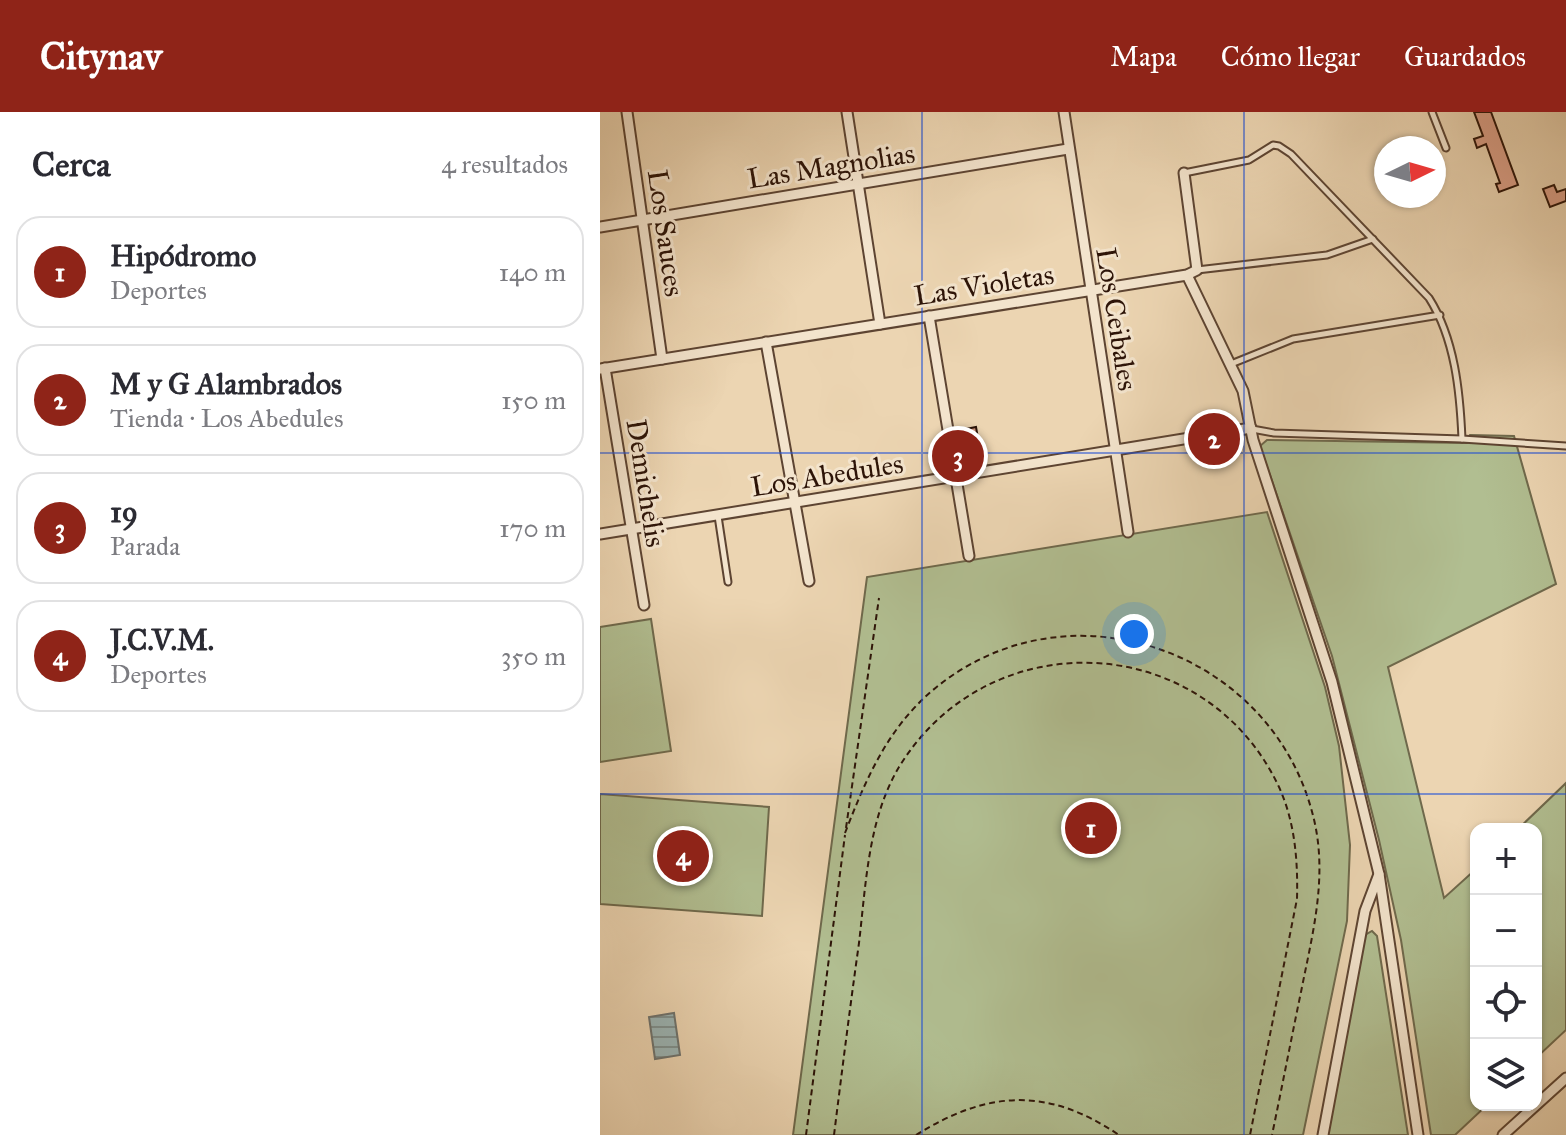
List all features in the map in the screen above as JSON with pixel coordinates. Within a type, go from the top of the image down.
[{"type":"street","name":"Los Sauces","points":[[627,112],[662,359]]},
{"type":"street","points":[[847,112],[880,324]]},
{"type":"street","name":"Los Ceibales","points":[[1064,112],[1128,532]]},
{"type":"street","name":"Las Magnolias","points":[[600,227],[1068,149]]},
{"type":"street","points":[[1184,173],[1192,272],[1247,405],[1251,428],[1332,682],[1379,874],[1418,1135]]},
{"type":"street","name":"Las Violetas","points":[[602,369],[1192,272]]},
{"type":"street","points":[[929,316],[969,556]]},
{"type":"street","points":[[766,342],[809,581]]},
{"type":"street","name":"Demichelis","points":[[602,369],[644,605]]},
{"type":"street","name":"Los Abedules","points":[[600,534],[1251,428]]},
{"type":"street","points":[[1323,1135],[1365,911],[1379,874]]},
{"type":"street","points":[[1503,1135],[1566,1078]]},
{"type":"lane","points":[[1432,112],[1441,136]]},
{"type":"lane","points":[[1184,173],[1249,160],[1273,145],[1279,146],[1373,239],[1429,298],[1440,315],[1460,390],[1462,439]]},
{"type":"lane","name":"Las Violetas","points":[[1192,272],[1327,255],[1373,239]]},
{"type":"lane","points":[[1231,364],[1293,339],[1440,315]]},
{"type":"lane","points":[[1251,428],[1274,433],[1566,446]]},
{"type":"lane","points":[[718,515],[728,582]]},
{"type":"path","points":[[806,1135],[879,598]]},
{"type":"path","points":[[845,833],[879,754],[909,712],[948,678],[1002,650],[1061,637],[1113,637],[1147,644],[1179,656],[1224,682],[1262,718],[1292,761],[1311,809],[1318,845],[1318,903],[1272,1135]]},
{"type":"path","points":[[834,1135],[871,846],[884,798],[899,768],[939,718],[981,688],[1036,667],[1094,662],[1152,673],[1187,689],[1220,711],[1259,754],[1279,787],[1287,808],[1296,851],[1297,899],[1250,1135]]},
{"type":"path","points":[[916,1135],[947,1116],[983,1104],[1021,1100],[1059,1105],[1095,1119],[1119,1135]]},
{"type":"green space","points":[[1470,435],[1514,436],[1556,584],[1388,667],[1444,898],[1470,874],[1470,1111],[1481,1111],[1455,1135],[1431,1135],[1401,940],[1379,840],[1332,656],[1260,446],[1267,440],[1467,443]]},
{"type":"green space","points":[[1267,512],[1325,687],[1339,746],[1350,845],[1347,921],[1303,1135],[793,1135],[867,577]]},
{"type":"green space","points":[[651,619],[671,751],[600,762],[600,627]]},
{"type":"green space","points":[[1566,783],[1566,1030],[1542,1052],[1542,823],[1524,823]]},
{"type":"green space","points":[[600,794],[769,807],[762,916],[600,904]]},
{"type":"green space","points":[[1372,931],[1377,936],[1408,1135],[1325,1135],[1365,935]]},
{"type":"water","points":[[674,1013],[680,1055],[655,1059],[649,1017]]},
{"type":"building","points":[[1474,112],[1491,112],[1518,185],[1499,192],[1496,184],[1500,183],[1486,144],[1477,148],[1474,139],[1483,136]]},
{"type":"building","points":[[1554,185],[1557,192],[1566,189],[1566,201],[1550,207],[1543,189]]},
{"type":"building","points":[[976,427],[982,462],[965,465],[961,462],[956,431]]},
{"type":"place","name":"M y G Alambrados","points":[[1214,439]]},
{"type":"place","name":"19","points":[[958,456]]},
{"type":"place","name":"Hipódromo","points":[[1091,828]]},
{"type":"place","name":"J.C.V.M.","points":[[683,856]]}]
